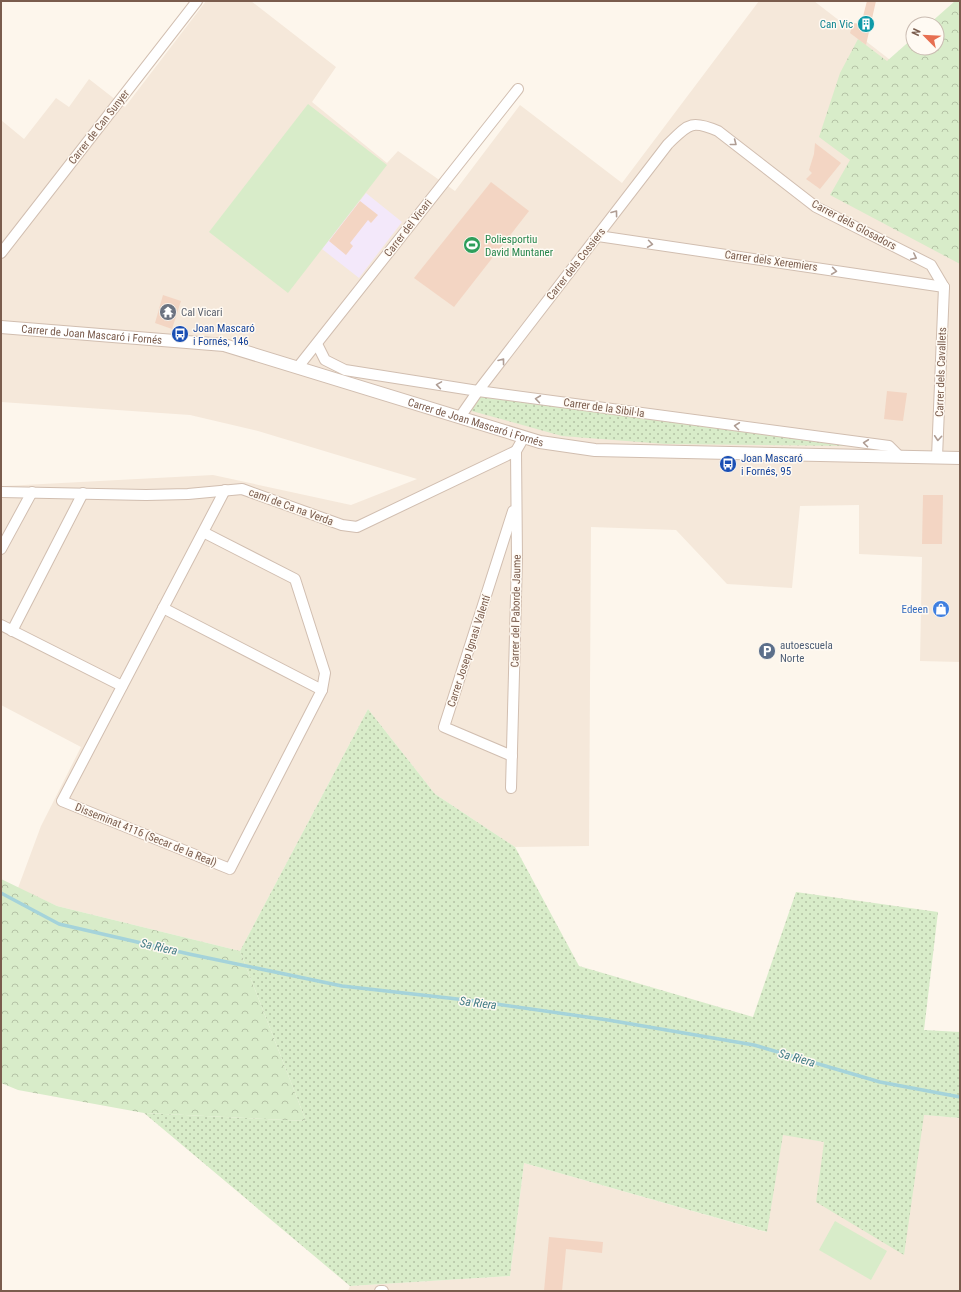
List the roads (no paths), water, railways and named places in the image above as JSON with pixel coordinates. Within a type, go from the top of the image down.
[{"type":"street","name":"Carrer de Can Sunyer","points":[[1,253],[197,1]]},
{"type":"street","name":"Carrer del Vicari","points":[[298,367],[518,89]]},
{"type":"street","name":"Carrer dels Cossiers","points":[[460,417],[478,391],[668,144],[687,126],[701,124]]},
{"type":"street","name":"Carrer dels Glosadors","points":[[701,124],[718,131],[816,207],[931,266],[944,287]]},
{"type":"street","name":"Carrer dels Xeremiers","points":[[598,236],[944,287]]},
{"type":"street","name":"Carrer dels Cavallets","points":[[937,458],[944,287]]},
{"type":"street","name":"Carrer de Joan Mascaró i Fornés","points":[[1,327],[224,345],[540,442],[595,450],[960,458]]},
{"type":"street","name":"Carrer de la Sibil·la","points":[[317,344],[325,360],[345,370],[478,391],[889,446],[900,457]]},
{"type":"street","name":"Carrer del Paborde Jaume","points":[[511,788],[518,558],[516,451],[524,437]]},
{"type":"street","name":"camí de Ca na Verda","points":[[1,492],[146,495],[188,494],[242,489],[342,525],[357,527],[516,451]]},
{"type":"street","name":"Disseminat 4116 (Secar de la Real)","points":[[203,532],[295,578],[326,673],[322,690],[230,869],[62,801],[225,490]]},
{"type":"street","points":[[1,549],[32,492]]},
{"type":"street","points":[[12,631],[83,493]]},
{"type":"street","name":"Carrer Josep Ignasi Valentí","points":[[512,756],[444,727],[516,504]]},
{"type":"street","points":[[163,608],[322,690]]},
{"type":"street","points":[[1,626],[122,686]]},
{"type":"waterway","name":"Sa Riera","points":[[1,893],[59,924],[189,954],[342,986],[475,1001],[608,1020],[754,1045],[880,1082],[960,1097]]},
{"type":"place","name":"Can Vic","points":[[866,24]]},
{"type":"place","name":"Poliesportiu David Muntaner","points":[[472,245]]},
{"type":"place","name":"Cal Vicari","points":[[168,312]]},
{"type":"place","name":"Joan Mascaró i Fornés, 146","points":[[180,334]]},
{"type":"place","name":"Joan Mascaró i Fornés, 95","points":[[728,464]]},
{"type":"place","name":"Edeen","points":[[941,609]]},
{"type":"place","name":"autoescuela Norte","points":[[767,651]]}]
